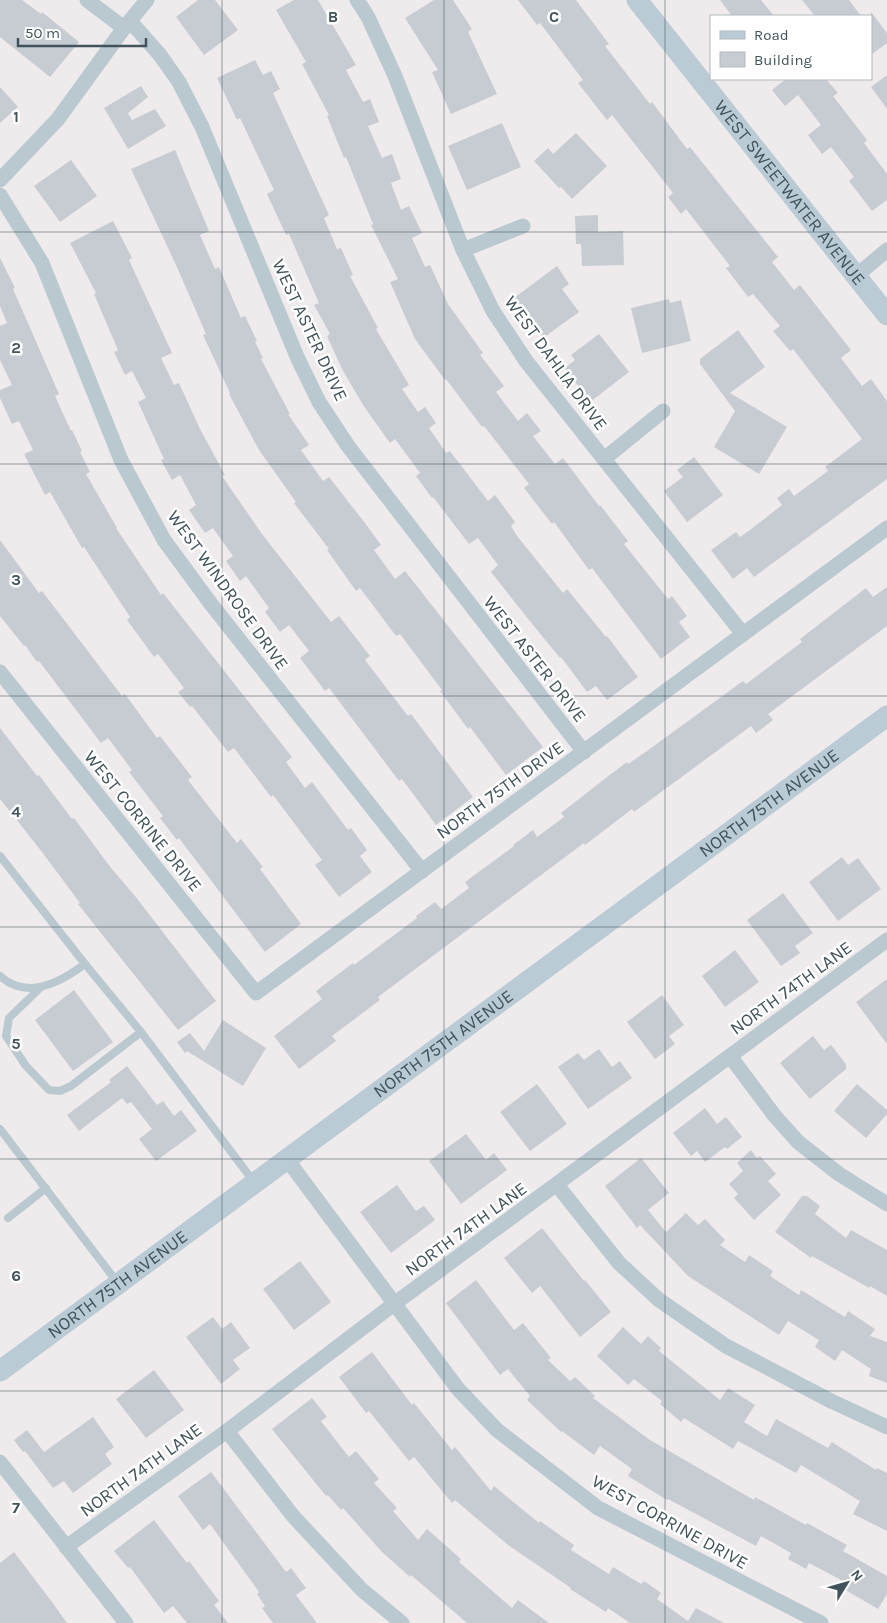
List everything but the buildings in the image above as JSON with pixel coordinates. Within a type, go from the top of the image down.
[{"type":"main road","name":"WEST SWEETWATER AVENUE","points":[[638,0],[887,315]]},
{"type":"main road","name":"NORTH 75TH AVENUE","points":[[0,1371],[887,716]]},
{"type":"street","name":"WEST ASTER DRIVE","points":[[87,0],[127,24],[160,55],[179,82],[202,127],[298,359],[319,402],[348,446],[584,752]]},
{"type":"street","points":[[0,180],[58,119],[127,24],[147,0]]},
{"type":"street","name":"WEST DAHLIA DRIVE","points":[[357,0],[368,17],[395,76],[462,250],[493,312],[526,360],[743,634]]},
{"type":"street","name":"WEST WINDROSE DRIVE","points":[[0,195],[42,263],[121,460],[164,540],[211,604],[422,871]]},
{"type":"street","points":[[462,250],[523,226]]},
{"type":"street","points":[[856,276],[887,250]]},
{"type":"street","points":[[604,459],[663,411]]},
{"type":"street","name":"NORTH 75TH DRIVE","points":[[256,993],[887,528]]},
{"type":"street","name":"WEST CORRINE DRIVE","points":[[0,672],[256,993]]},
{"type":"street","name":"NORTH 74TH LANE","points":[[66,1547],[227,1431],[394,1304],[887,940]]},
{"type":"street","points":[[730,1056],[774,1115],[798,1142],[839,1174],[887,1204]]},
{"type":"street","name":"WEST CORRINE DRIVE","points":[[286,1158],[458,1389],[496,1430],[598,1508],[821,1623]]},
{"type":"street","points":[[557,1185],[619,1263],[659,1300],[726,1346],[831,1401],[887,1427]]},
{"type":"street","points":[[227,1431],[293,1516],[362,1590],[402,1623]]},
{"type":"street","points":[[0,1462],[126,1623]]},
{"type":"lane","points":[[0,856],[140,1032],[254,1182]]},
{"type":"lane","points":[[85,964],[68,977],[40,988],[10,1018],[6,1036],[26,1066],[49,1090],[60,1091],[71,1086],[140,1032]]},
{"type":"lane","points":[[0,976],[12,985],[40,988]]},
{"type":"lane","points":[[0,1129],[118,1283]]},
{"type":"lane","points":[[8,1218],[46,1188]]}]
